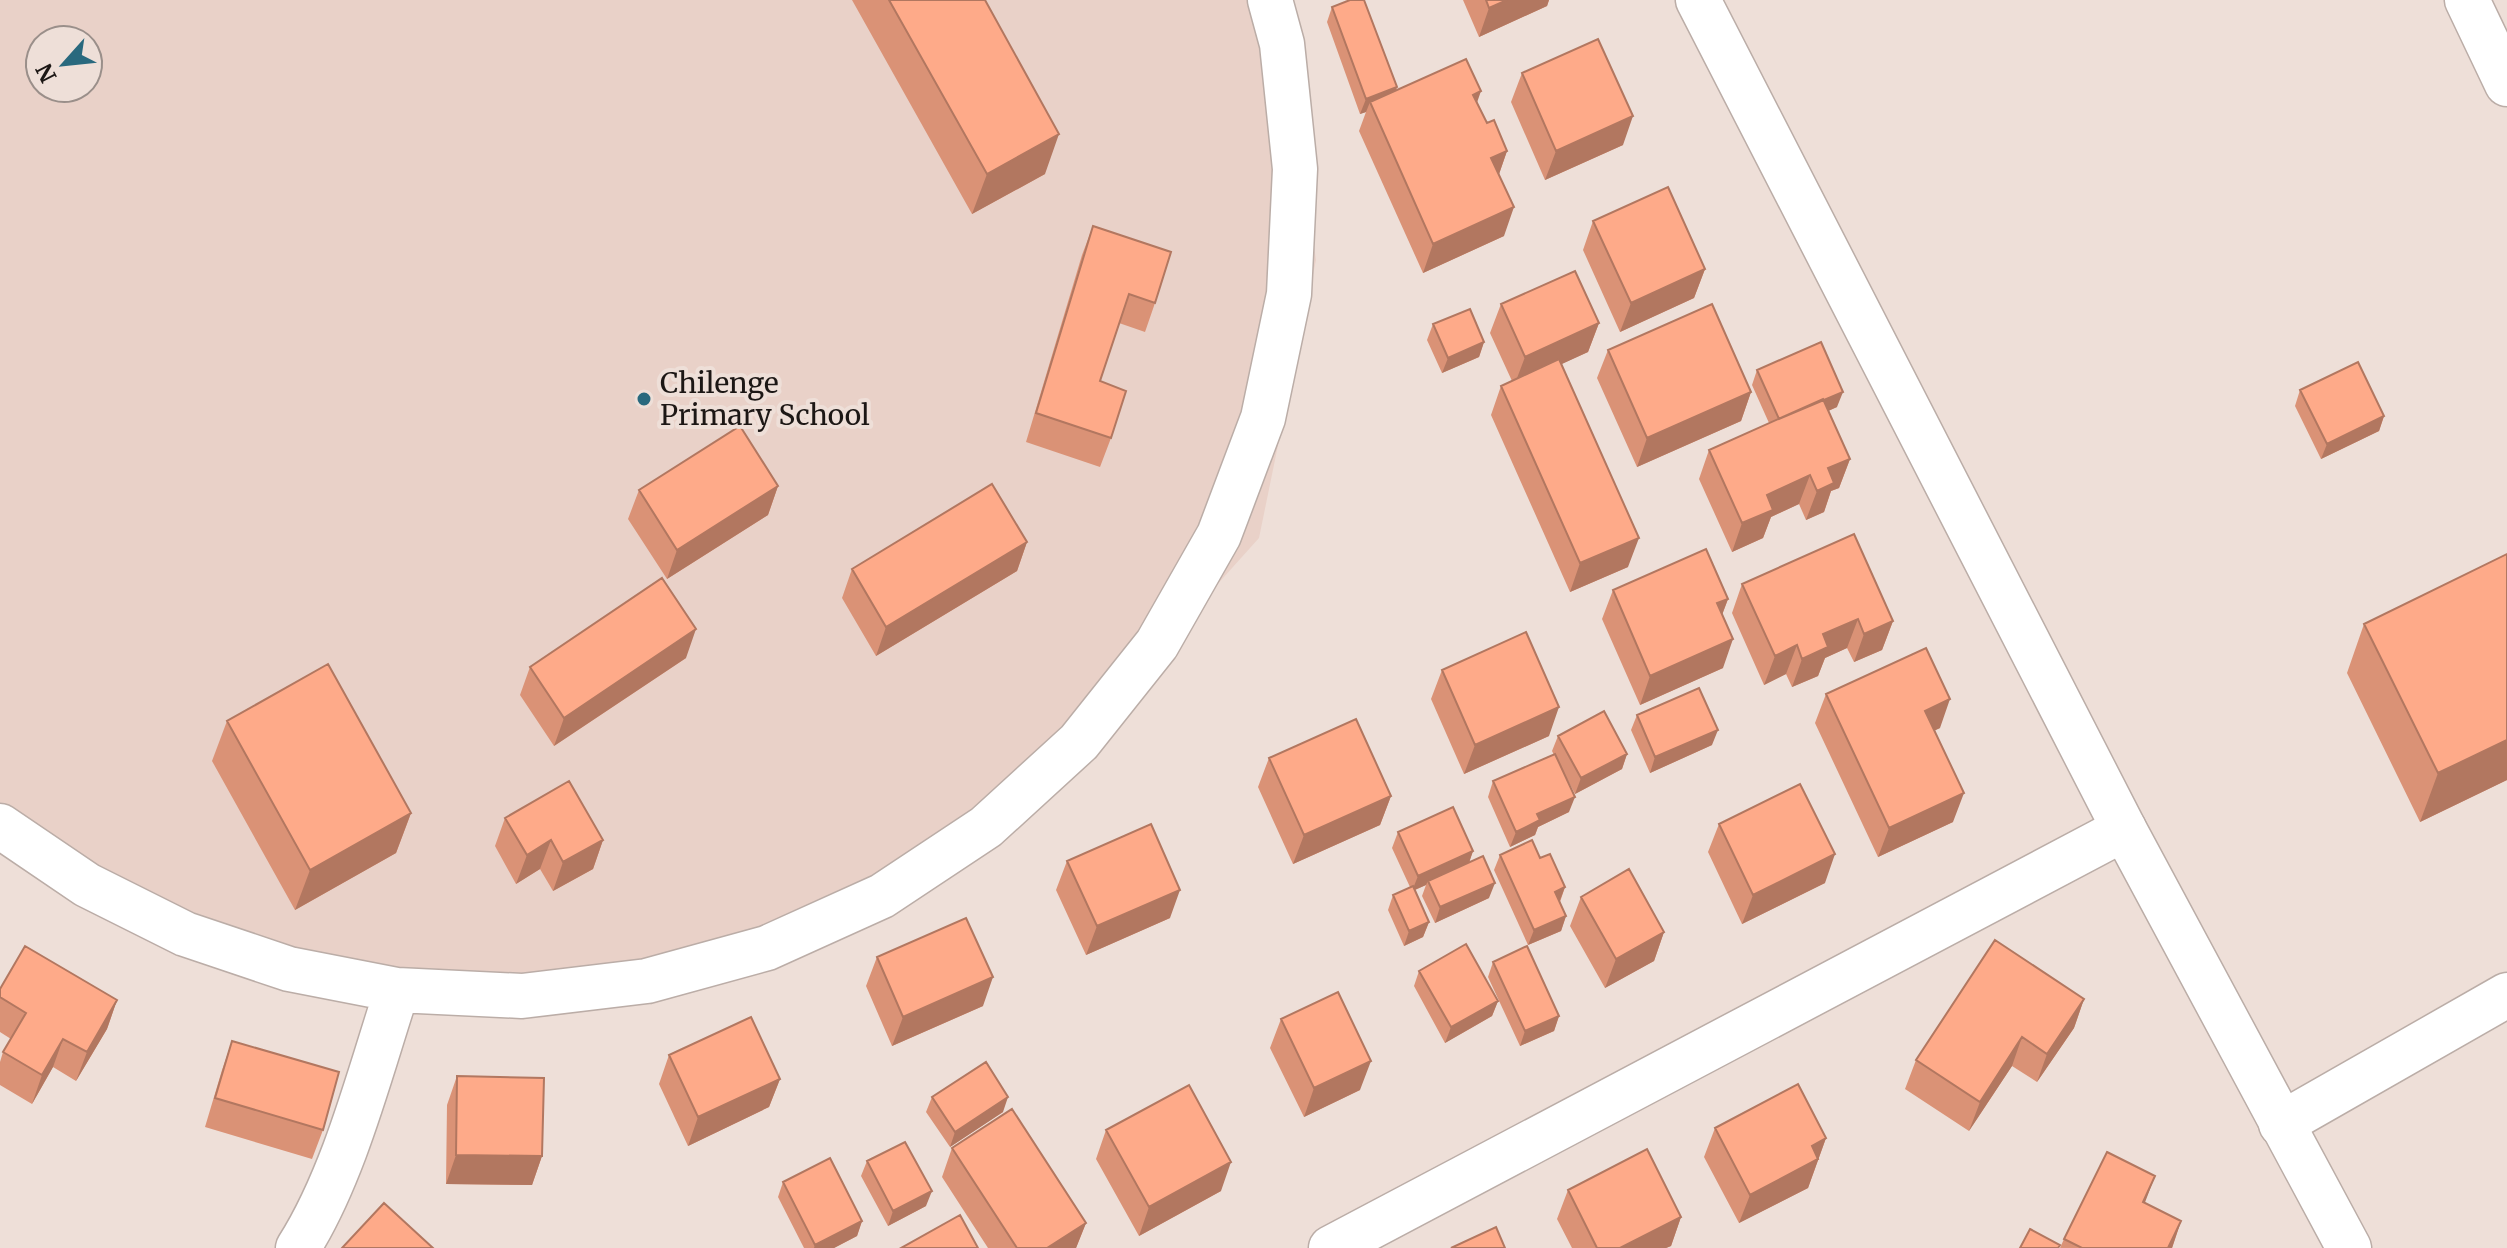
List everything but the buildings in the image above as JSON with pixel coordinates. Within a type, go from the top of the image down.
[{"type":"street","points":[[0,826],[87,885],[185,934],[289,969],[397,990],[522,996],[647,981],[767,948],[882,896],[986,827],[1079,742],[1157,644],[1219,535],[1263,418],[1289,294],[1295,169],[1282,44],[1270,0]]},
{"type":"street","points":[[1698,0],[2124,829],[2349,1248]]},
{"type":"street","points":[[2467,0],[2507,84]]},
{"type":"street","points":[[1331,1248],[2124,829]]},
{"type":"street","points":[[298,1248],[310,1230],[345,1149],[397,990]]},
{"type":"street","points":[[2281,1124],[2507,995]]},
{"type":"shaded area","name":"Chilenge Primary School","points":[[0,0],[1279,0],[1316,260],[1259,538],[1036,786],[844,921],[621,1004],[395,1014],[0,836]]},
{"type":"place","name":"Chilenge Primary School","points":[[644,399]]}]
